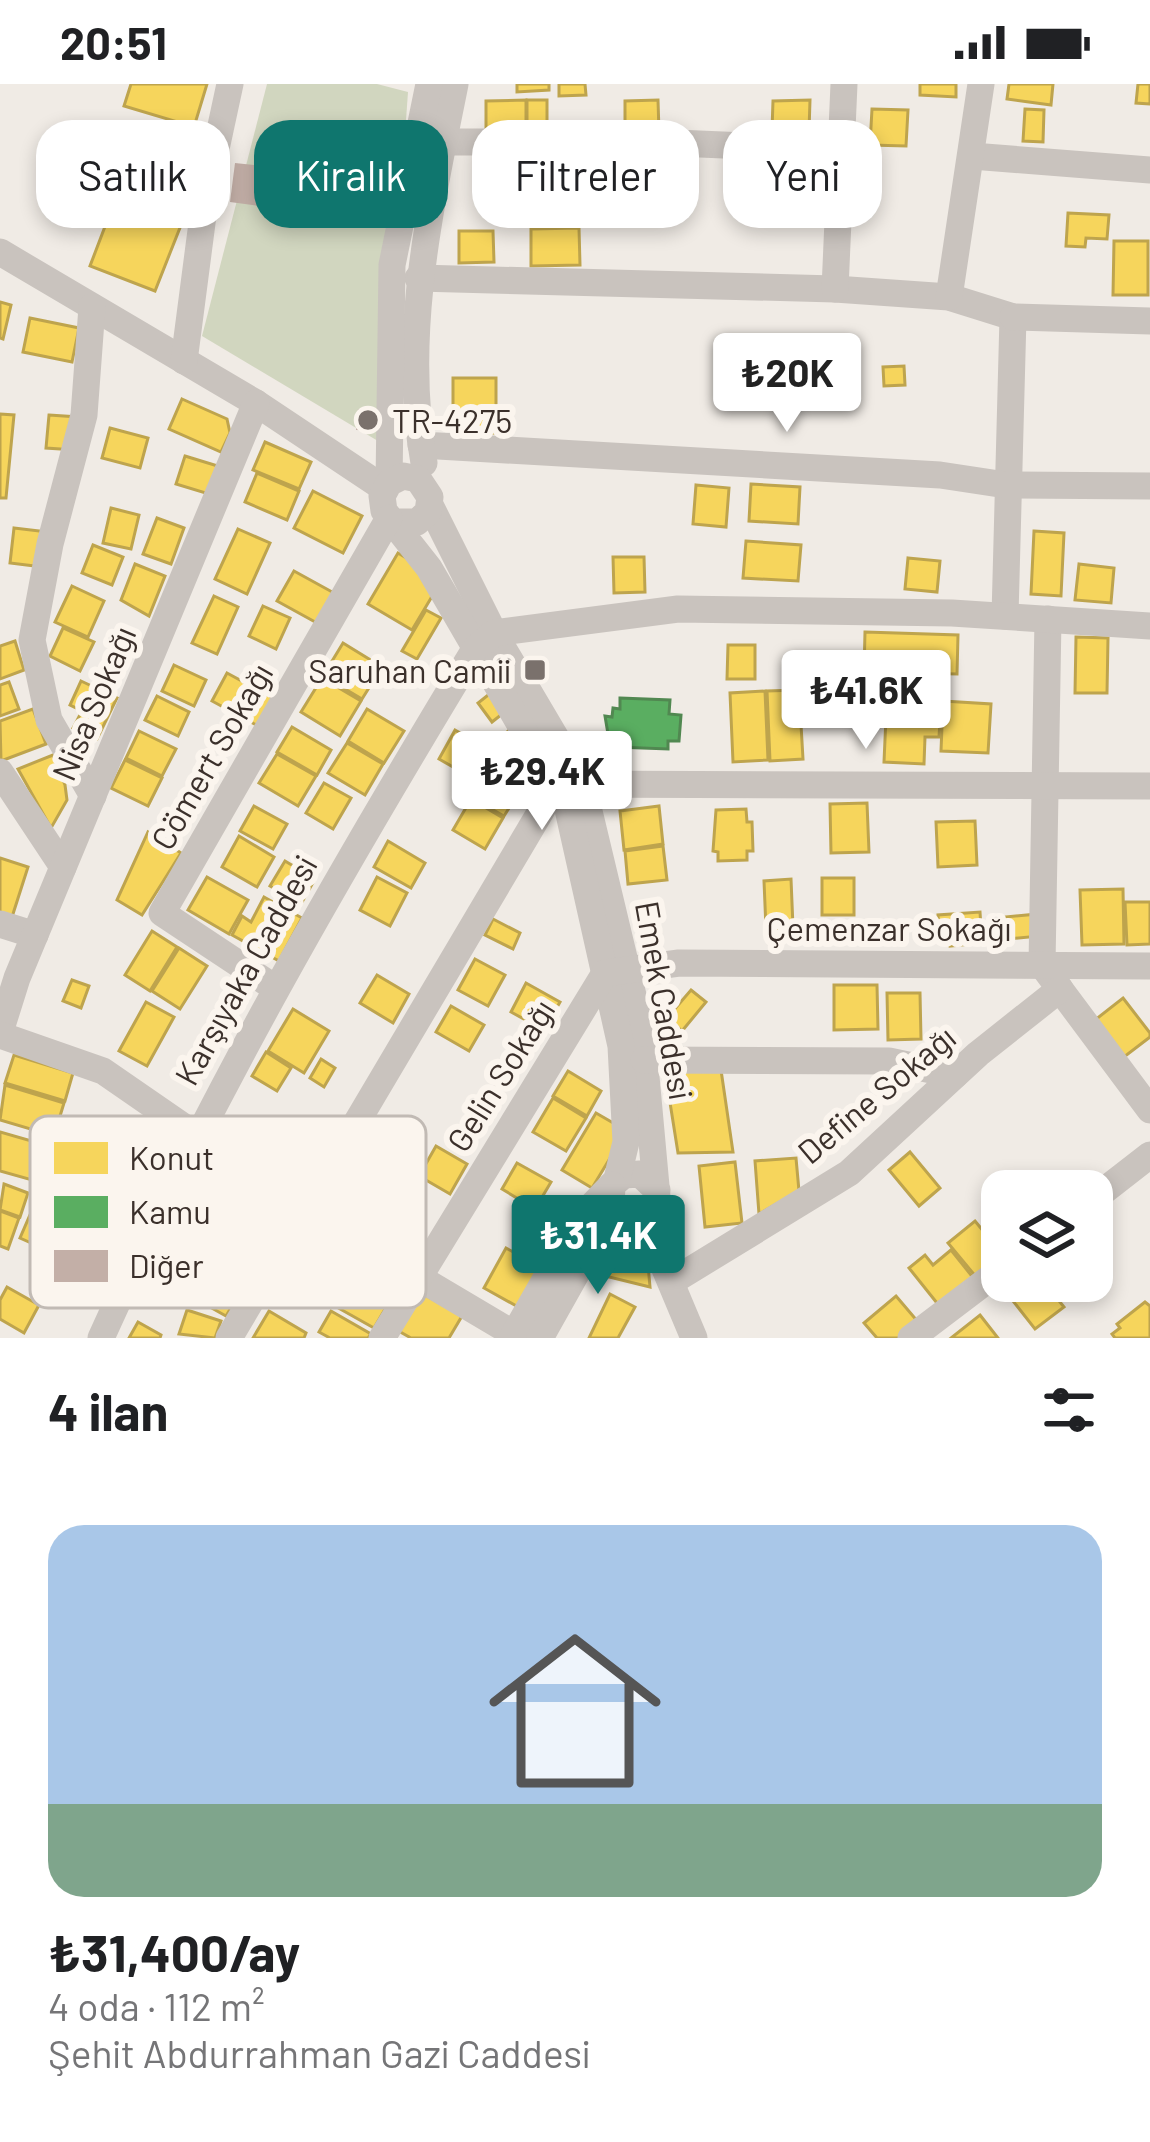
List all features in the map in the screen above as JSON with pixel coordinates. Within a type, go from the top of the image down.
[{"type":"street","points":[[184,361],[206,200],[230,84]]},
{"type":"street","points":[[387,486],[410,476],[424,483],[430,501],[417,522],[392,520],[382,504],[387,486],[392,266],[429,84]]},
{"type":"street","name":"Emek Caddesi","points":[[447,120],[454,84]]},
{"type":"street","points":[[842,120],[844,84]]},
{"type":"street","points":[[949,297],[981,84]]},
{"type":"street","points":[[448,142],[723,145]]},
{"type":"street","points":[[972,156],[1150,170]]},
{"type":"street","name":"Emek Caddesi","points":[[427,228],[418,278],[415,356],[421,445],[430,501],[485,641]]},
{"type":"street","points":[[835,289],[838,228]]},
{"type":"street","points":[[0,252],[387,486]]},
{"type":"street","points":[[418,278],[835,289],[949,297],[1012,317],[1150,321]]},
{"type":"street","points":[[92,307],[84,415],[50,544],[32,640],[49,720],[93,796]]},
{"type":"street","points":[[1005,616],[1012,317]]},
{"type":"street","name":"Nisa Sokağı","points":[[0,1034],[35,935],[256,403]]},
{"type":"street","points":[[421,445],[940,475],[1006,485],[1150,486]]},
{"type":"street","name":"Emek Caddesi","points":[[392,520],[485,641],[569,783],[616,972],[644,1060],[657,1190]]},
{"type":"street","name":"Cömert Sokağı","points":[[275,988],[162,913],[392,520]]},
{"type":"street","points":[[485,641],[678,609],[1005,616],[1150,626]]},
{"type":"street","points":[[1048,619],[1042,965],[1150,1110]]},
{"type":"street","name":"Karşıyaka Caddesi","points":[[206,1116],[352,850],[485,641]]},
{"type":"street","points":[[0,772],[63,867]]},
{"type":"street","points":[[361,1116],[569,783],[1150,786]]},
{"type":"street","points":[[0,924],[35,935]]},
{"type":"street","name":"Çemenzar Sokağı","points":[[616,972],[679,963],[1150,966]]},
{"type":"street","name":"Emek Caddesi","points":[[615,1182],[626,1142],[616,972]]},
{"type":"street","name":"Gelin Sokağı","points":[[426,1264],[616,972]]},
{"type":"street","name":"Define Sokağı","points":[[671,1282],[849,1173],[1060,989]]},
{"type":"street","points":[[0,1034],[103,1071],[169,1116]]},
{"type":"street","points":[[644,1060],[889,1061],[955,1076]]},
{"type":"street","points":[[1113,1184],[1150,1155]]},
{"type":"street","points":[[640,1174],[657,1190],[654,1210],[599,1233],[522,1337],[581,1216],[615,1182],[640,1174]]},
{"type":"street","points":[[615,1182],[611,1207],[636,1220],[671,1282],[694,1338]]},
{"type":"street","points":[[426,1283],[522,1337]]},
{"type":"street","points":[[911,1338],[981,1285]]},
{"type":"street","name":"Karşıyaka Caddesi","points":[[100,1338],[114,1308]]},
{"type":"street","points":[[230,1338],[247,1308]]},
{"type":"street","name":"Gelin Sokağı","points":[[382,1338],[400,1308]]},
{"type":"green space","points":[[267,84],[377,84],[408,92],[406,120],[258,120]]},
{"type":"green space","points":[[254,134],[254,228],[398,228],[383,444],[202,336]]},
{"type":"building: Konut","points":[[131,84],[207,84],[196,120],[171,120],[124,106]]},
{"type":"building: Konut","points":[[517,84],[549,84],[549,90],[517,92]]},
{"type":"building: Konut","points":[[559,84],[585,84],[586,95],[559,96]]},
{"type":"building: Konut","points":[[920,84],[956,84],[956,97],[920,95]]},
{"type":"building: Konut","points":[[1009,84],[1053,84],[1051,105],[1007,99]]},
{"type":"building: Konut","points":[[1138,84],[1150,84],[1150,104],[1136,103]]},
{"type":"building: Konut","points":[[526,100],[526,120],[486,120],[486,101]]},
{"type":"building: Konut","points":[[527,100],[547,100],[547,120],[527,120]]},
{"type":"building: Konut","points":[[658,100],[659,120],[625,120],[625,101]]},
{"type":"building: Konut","points":[[810,100],[809,120],[772,120],[773,101]]},
{"type":"building: Konut","points":[[872,109],[908,110],[906,146],[882,145],[882,120],[871,120]]},
{"type":"building: Konut","points":[[1025,109],[1044,110],[1043,142],[1023,141]]},
{"type":"building: Konut","points":[[1068,213],[1109,215],[1107,239],[1086,238],[1085,247],[1066,246]]},
{"type":"building: Konut","points":[[104,228],[180,228],[155,291],[90,266]]},
{"type":"building: Konut","points":[[579,228],[580,265],[531,266],[531,229]]},
{"type":"building: Konut","points":[[459,231],[493,231],[494,262],[459,263]]},
{"type":"building: Konut","points":[[1114,241],[1148,241],[1148,295],[1113,295]]},
{"type":"building: Konut","points":[[0,302],[11,305],[3,339],[0,338]]},
{"type":"building: Konut","points":[[30,318],[79,328],[72,362],[23,352]]},
{"type":"building: Konut","points":[[904,366],[905,385],[884,386],[883,367]]},
{"type":"building: Konut","points":[[453,378],[496,378],[496,433],[453,434]]},
{"type":"building: Konut","points":[[182,399],[227,419],[230,433],[221,452],[169,429]]},
{"type":"building: Konut","points":[[0,414],[14,415],[6,498],[0,498]]},
{"type":"building: Konut","points":[[49,415],[78,417],[75,450],[46,448]]},
{"type":"building: Konut","points":[[110,428],[148,438],[140,468],[102,458]]},
{"type":"building: Konut","points":[[265,442],[311,462],[299,489],[253,470]]},
{"type":"building: Konut","points":[[185,456],[221,467],[212,495],[176,484]]},
{"type":"building: Konut","points":[[257,473],[299,491],[287,520],[245,502]]},
{"type":"building: Konut","points":[[751,484],[800,487],[798,524],[749,521]]},
{"type":"building: Konut","points":[[696,485],[729,488],[726,527],[693,524]]},
{"type":"building: Konut","points":[[313,491],[362,516],[343,553],[294,528]]},
{"type":"building: Konut","points":[[111,508],[139,515],[131,549],[103,543]]},
{"type":"building: Konut","points":[[157,518],[184,528],[171,564],[143,554]]},
{"type":"building: Konut","points":[[14,528],[48,532],[43,567],[10,563]]},
{"type":"building: Konut","points":[[238,529],[270,543],[247,594],[215,579]]},
{"type":"building: Konut","points":[[1034,531],[1064,533],[1061,596],[1031,594]]},
{"type":"building: Konut","points":[[746,541],[801,545],[798,581],[743,578]]},
{"type":"building: Konut","points":[[93,545],[123,557],[112,585],[82,573]]},
{"type":"building: Konut","points":[[398,553],[413,562],[434,593],[412,630],[368,604]]},
{"type":"building: Konut","points":[[613,557],[644,557],[645,592],[614,593]]},
{"type":"building: Konut","points":[[908,558],[940,561],[937,592],[905,589]]},
{"type":"building: Konut","points":[[135,564],[165,576],[149,616],[121,600]]},
{"type":"building: Konut","points":[[1079,564],[1114,568],[1111,603],[1075,600]]},
{"type":"building: Konut","points":[[294,571],[334,593],[317,623],[277,601]]},
{"type":"building: Konut","points":[[72,586],[104,601],[88,637],[55,622]]},
{"type":"building: Konut","points":[[214,596],[238,607],[217,654],[192,643]]},
{"type":"building: Konut","points":[[263,606],[290,618],[276,649],[249,636]]},
{"type":"building: Konut","points":[[426,610],[441,618],[417,659],[402,651]]},
{"type":"building: Konut","points":[[63,628],[94,642],[80,671],[50,656]]},
{"type":"building: Konut","points":[[865,632],[958,635],[957,674],[864,672]]},
{"type":"building: Konut","points":[[1076,637],[1108,638],[1107,693],[1075,693]]},
{"type":"building: Konut","points":[[15,641],[24,670],[0,679],[0,646]]},
{"type":"building: Konut","points":[[343,643],[382,667],[362,699],[323,676]]},
{"type":"building: Konut","points":[[728,645],[755,645],[755,679],[727,679]]},
{"type":"building: Konut","points":[[174,665],[206,680],[194,706],[162,691]]},
{"type":"building: Konut","points":[[227,673],[273,698],[258,726],[212,701]]},
{"type":"building: Konut","points":[[322,678],[361,701],[340,736],[301,712]]},
{"type":"building: Konut","points":[[81,681],[117,698],[97,739],[73,728],[82,711],[70,705]]},
{"type":"building: Konut","points":[[9,682],[19,709],[0,716],[0,685]]},
{"type":"building: Konut","points":[[799,690],[803,759],[770,761],[767,691]]},
{"type":"building: Konut","points":[[765,691],[768,760],[733,762],[730,693]]},
{"type":"building: Konut","points":[[492,692],[506,711],[492,722],[478,703]]},
{"type":"building: Konut","points":[[157,696],[189,712],[178,736],[145,720]]},
{"type":"building: Konut","points":[[943,701],[991,704],[988,753],[941,751]]},
{"type":"building: Konut","points":[[33,709],[46,744],[1,761],[0,721]]},
{"type":"building: Konut","points":[[367,709],[404,731],[384,763],[348,741]]},
{"type":"building: Konut","points":[[886,717],[940,720],[939,737],[925,737],[924,764],[884,762]]},
{"type":"building: Konut","points":[[292,727],[331,750],[317,775],[277,752]]},
{"type":"building: Konut","points":[[511,728],[540,767],[515,792],[481,758]]},
{"type":"building: Konut","points":[[455,730],[483,746],[467,775],[439,759]]},
{"type":"building: Konut","points":[[139,731],[176,749],[162,776],[126,758]]},
{"type":"building: Konut","points":[[347,743],[383,764],[365,795],[328,773]]},
{"type":"building: Konut","points":[[277,754],[316,776],[298,806],[259,783]]},
{"type":"building: Konut","points":[[53,755],[67,800],[51,828],[18,769]]},
{"type":"building: Konut","points":[[125,760],[162,778],[148,806],[111,788]]},
{"type":"building: Konut","points":[[483,778],[516,797],[504,816],[472,798]]},
{"type":"building: Konut","points":[[324,783],[351,798],[333,829],[306,813]]},
{"type":"building: Konut","points":[[471,799],[503,818],[485,849],[453,830]]},
{"type":"building: Konut","points":[[867,803],[869,852],[831,853],[830,804]]},
{"type":"building: Konut","points":[[254,806],[287,824],[273,849],[240,831]]},
{"type":"building: Konut","points":[[659,806],[663,844],[624,850],[620,811]]},
{"type":"building: Konut","points":[[746,809],[747,822],[752,822],[753,851],[747,851],[747,860],[718,861],[718,852],[713,851],[716,810]]},
{"type":"building: Konut","points":[[975,821],[977,865],[938,867],[936,822]]},
{"type":"building: Konut","points":[[148,832],[181,853],[142,915],[117,900]]},
{"type":"building: Konut","points":[[239,836],[274,857],[257,887],[222,867]]},
{"type":"building: Konut","points":[[388,841],[425,863],[411,888],[374,867]]},
{"type":"building: Konut","points":[[663,846],[667,880],[628,884],[625,851]]},
{"type":"building: Konut","points":[[0,858],[28,867],[12,917],[0,913]]},
{"type":"building: Konut","points":[[285,861],[315,879],[301,904],[270,886]]},
{"type":"building: Konut","points":[[207,877],[248,900],[229,934],[188,910]]},
{"type":"building: Konut","points":[[377,877],[407,893],[390,926],[360,910]]},
{"type":"building: Konut","points":[[822,878],[854,878],[854,915],[822,915]]},
{"type":"building: Konut","points":[[791,879],[793,927],[766,929],[764,881]]},
{"type":"building: Konut","points":[[1123,889],[1124,944],[1082,945],[1080,890]]},
{"type":"building: Konut","points":[[264,897],[302,918],[279,961],[232,935],[242,916],[251,922]]},
{"type":"building: Konut","points":[[1125,902],[1150,902],[1150,944],[1127,945]]},
{"type":"building: Konut","points":[[980,912],[982,943],[950,946],[948,932],[939,933],[938,915]]},
{"type":"building: Konut","points":[[1038,914],[1040,936],[1007,939],[1005,917]]},
{"type":"building: Konut","points":[[493,919],[520,933],[513,949],[485,935]]},
{"type":"building: Konut","points":[[152,931],[177,947],[150,991],[125,975]]},
{"type":"building: Konut","points":[[179,948],[207,966],[180,1009],[152,991]]},
{"type":"building: Konut","points":[[475,959],[505,975],[488,1006],[458,990]]},
{"type":"building: Konut","points":[[377,975],[409,994],[393,1023],[360,1003]]},
{"type":"building: Konut","points":[[72,980],[89,986],[81,1008],[63,1001]]},
{"type":"building: Konut","points":[[526,983],[560,1002],[544,1030],[511,1012]]},
{"type":"building: Konut","points":[[834,985],[877,985],[878,1029],[834,1030]]},
{"type":"building: Konut","points":[[691,990],[706,1002],[682,1031],[667,1018]]},
{"type":"building: Konut","points":[[887,993],[920,993],[921,1039],[888,1040]]},
{"type":"building: Konut","points":[[1123,998],[1150,1033],[1124,1057],[1095,1020]]},
{"type":"building: Konut","points":[[146,1002],[174,1017],[147,1066],[119,1051]]},
{"type":"building: Konut","points":[[451,1006],[484,1025],[469,1051],[436,1032]]},
{"type":"building: Konut","points":[[293,1009],[329,1031],[304,1073],[268,1051]]},
{"type":"building: Konut","points":[[266,1052],[291,1068],[277,1091],[252,1076]]},
{"type":"building: Konut","points":[[14,1055],[73,1073],[65,1101],[5,1083]]},
{"type":"building: Konut","points":[[321,1059],[335,1068],[324,1087],[310,1078]]},
{"type":"building: Konut","points":[[721,1070],[733,1152],[678,1153],[665,1071]]},
{"type":"building: Konut","points":[[568,1071],[601,1091],[587,1116],[553,1096]]},
{"type":"building: Konut","points":[[5,1085],[64,1103],[60,1116],[30,1116],[30,1129],[0,1120]]},
{"type":"building: Konut","points":[[553,1098],[586,1118],[566,1151],[533,1132]]},
{"type":"building: Konut","points":[[596,1113],[615,1124],[621,1140],[592,1188],[562,1170]]},
{"type":"building: Konut","points":[[0,1132],[30,1141],[30,1179],[0,1171]]},
{"type":"building: Konut","points":[[436,1146],[467,1164],[450,1194],[426,1180],[426,1164]]},
{"type":"building: Konut","points":[[910,1152],[940,1188],[919,1206],[889,1170]]},
{"type":"building: Konut","points":[[796,1158],[799,1191],[759,1214],[755,1161]]},
{"type":"building: Konut","points":[[735,1162],[742,1223],[705,1227],[699,1166]]},
{"type":"building: Konut","points":[[517,1163],[551,1182],[535,1209],[502,1189]]},
{"type":"building: Konut","points":[[4,1184],[28,1193],[20,1217],[0,1210]]},
{"type":"building: Konut","points":[[0,1211],[19,1218],[8,1249],[0,1246]]},
{"type":"building: Konut","points":[[30,1215],[30,1242],[20,1238]]},
{"type":"building: Konut","points":[[975,1221],[981,1228],[981,1274],[977,1278],[948,1243]]},
{"type":"building: Konut","points":[[506,1248],[542,1268],[520,1308],[484,1288]]},
{"type":"building: Konut","points":[[617,1248],[647,1253],[650,1287],[605,1276]]},
{"type":"building: Konut","points":[[951,1250],[975,1280],[941,1308],[909,1268],[925,1255],[933,1265]]},
{"type":"building: Konut","points":[[7,1287],[30,1300],[30,1308],[37,1308],[24,1333],[0,1319],[0,1300]]},
{"type":"building: Konut","points":[[610,1294],[635,1307],[618,1338],[589,1338]]},
{"type":"building: Konut","points":[[426,1296],[462,1316],[449,1338],[411,1338],[395,1329],[408,1308],[426,1308]]},
{"type":"building: Konut","points":[[896,1296],[919,1323],[901,1338],[877,1338],[864,1323]]},
{"type":"building: Konut","points":[[1014,1302],[1060,1302],[1064,1307],[1035,1329]]},
{"type":"building: Konut","points":[[1145,1302],[1150,1306],[1150,1338],[1115,1338],[1117,1324]]},
{"type":"building: Konut","points":[[338,1308],[386,1308],[374,1328]]},
{"type":"building: Konut","points":[[187,1310],[221,1321],[215,1338],[179,1334]]},
{"type":"building: Konut","points":[[269,1311],[306,1333],[304,1338],[253,1338]]},
{"type":"building: Konut","points":[[331,1311],[371,1334],[368,1338],[330,1338],[319,1332]]},
{"type":"building: Konut","points":[[980,1315],[998,1338],[951,1338]]},
{"type":"building: Konut","points":[[138,1322],[161,1335],[160,1338],[129,1338]]},
{"type":"building: Kamu","points":[[620,698],[670,700],[669,714],[681,715],[679,741],[668,741],[668,749],[616,747],[616,740],[609,740],[605,716],[612,717],[613,708],[620,709]]},
{"type":"building: Diğer","points":[[235,163],[254,165],[254,205],[230,202]]},
{"type":"building: Diğer","name":"TR-4275","points":[[358,409],[379,411],[378,431],[356,430]]},
{"type":"place","name":"TR-4275","points":[[368,420]]},
{"type":"place","name":"Saruhan Camii","points":[[535,670]]}]
